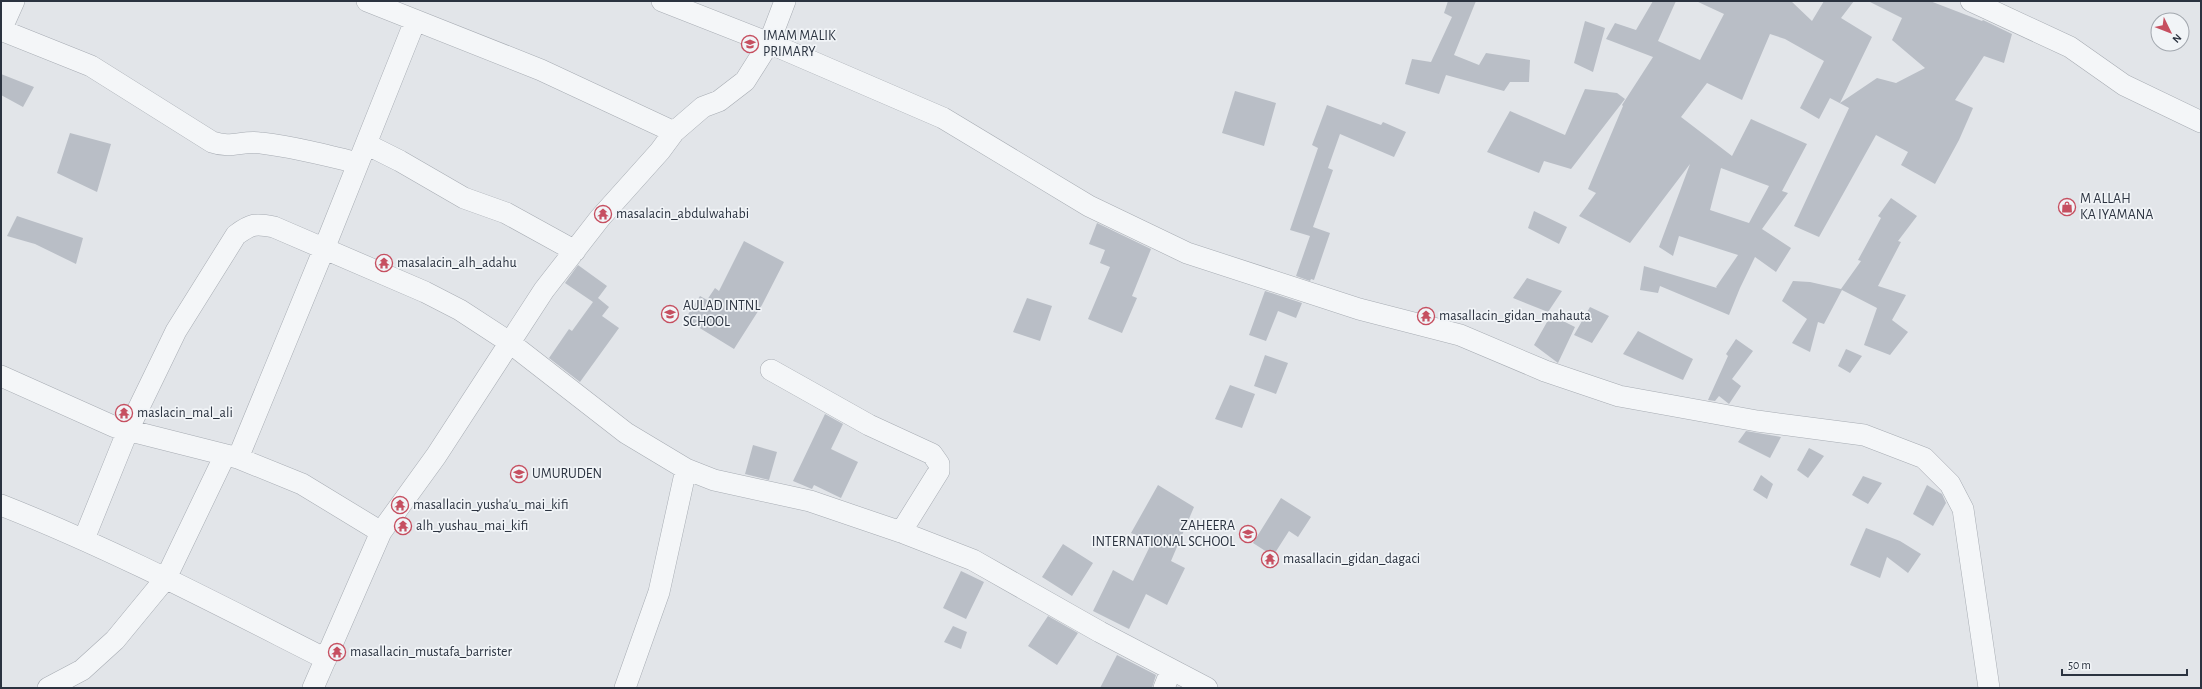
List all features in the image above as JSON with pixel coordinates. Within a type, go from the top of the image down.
[{"type":"street","points":[[367,1],[414,21],[541,70],[674,132]]},
{"type":"street","points":[[662,1],[769,43],[943,118],[1089,206],[1187,253],[1359,309],[1460,335],[1545,371],[1619,396],[1757,421],[1864,435],[1924,458],[1950,484],[1963,509],[1989,688]]},
{"type":"street","points":[[313,688],[381,532],[436,456],[544,290],[600,218],[660,151],[674,132],[703,107],[719,101],[745,80],[769,43],[785,1]]},
{"type":"street","points":[[1971,1],[2070,47],[2124,85],[2201,122]]},
{"type":"street","points":[[8,3],[1,30],[91,66],[212,142],[225,146],[259,142],[303,150],[362,154],[400,161],[464,198],[506,213],[575,251]]},
{"type":"street","points":[[48,688],[82,670],[115,640],[166,578],[231,457],[324,249],[414,21]]},
{"type":"street","points":[[84,539],[128,430],[176,331],[236,236],[249,225],[260,224],[274,227],[425,292],[460,310],[509,342],[626,434],[686,469],[714,480],[810,501],[901,532],[974,560],[1100,632],[1168,679],[1207,688]]},
{"type":"street","points":[[771,370],[862,421],[932,454],[939,464],[939,471],[901,532]]},
{"type":"street","points":[[1,376],[115,426],[231,457],[302,484],[381,532]]},
{"type":"street","points":[[625,688],[660,592],[686,469]]},
{"type":"street","points":[[1,505],[84,539],[166,578],[326,659]]},
{"type":"building","points":[[1448,1],[1476,1],[1454,55],[1479,65],[1486,53],[1530,60],[1529,82],[1510,82],[1504,91],[1446,75],[1439,94],[1405,84],[1412,59],[1431,62],[1452,17],[1444,13]]},
{"type":"building","points":[[1653,1],[1676,1],[1658,41],[1700,60],[1724,14],[1696,1],[1791,1],[1812,21],[1824,1],[1854,1],[1841,18],[1872,37],[1840,103],[1877,78],[1896,83],[1925,68],[1892,40],[1902,18],[1868,1],[1930,1],[1982,21],[1983,20],[2012,34],[2004,63],[1984,56],[1955,100],[1973,108],[1959,140],[1935,184],[1901,165],[1908,152],[1876,135],[1819,237],[1794,226],[1849,108],[1830,98],[1819,119],[1800,108],[1824,61],[1785,39],[1770,34],[1742,100],[1707,83],[1681,117],[1732,156],[1751,119],[1807,144],[1782,191],[1788,193],[1762,229],[1791,248],[1776,272],[1755,257],[1729,315],[1660,286],[1658,293],[1640,290],[1644,266],[1717,288],[1716,287],[1738,255],[1679,236],[1673,256],[1659,247],[1690,164],[1630,243],[1579,216],[1596,193],[1588,189],[1623,106],[1622,105],[1653,57],[1606,39],[1615,23],[1636,30]],"holes":[[[1721,168],[1769,186],[1749,223],[1710,210]]]},
{"type":"building","points":[[1585,21],[1605,28],[1593,72],[1574,63]]},
{"type":"building","points":[[1,74],[34,87],[23,107],[1,95]]},
{"type":"building","points":[[1585,89],[1617,93],[1625,99],[1571,169],[1544,161],[1539,173],[1487,152],[1510,111],[1565,135]]},
{"type":"building","points":[[1235,91],[1276,103],[1264,146],[1222,133]]},
{"type":"building","points":[[1327,105],[1381,125],[1383,122],[1406,132],[1394,157],[1340,134],[1328,168],[1333,170],[1313,227],[1330,233],[1314,280],[1311,279],[1310,281],[1296,276],[1310,236],[1290,230],[1318,148],[1312,145]]},
{"type":"building","points":[[70,133],[111,144],[97,192],[57,173]]},
{"type":"building","points":[[1891,198],[1917,216],[1898,241],[1901,242],[1878,286],[1906,295],[1892,320],[1908,332],[1890,355],[1864,345],[1877,308],[1842,290],[1824,324],[1818,322],[1810,352],[1792,343],[1807,319],[1782,301],[1793,281],[1810,282],[1841,289],[1861,261],[1858,260],[1881,218],[1878,216]]},
{"type":"building","points":[[1534,211],[1567,227],[1559,244],[1528,228]]},
{"type":"building","points":[[17,216],[83,238],[76,264],[35,244],[7,236]]},
{"type":"building","points":[[1097,223],[1151,249],[1132,296],[1137,298],[1122,333],[1088,319],[1110,267],[1100,263],[1105,250],[1089,244]]},
{"type":"building","points":[[744,241],[784,262],[762,305],[734,349],[685,319],[700,296],[707,300],[715,288],[719,291]]},
{"type":"building","points":[[578,265],[607,286],[598,298],[609,307],[602,316],[619,328],[580,382],[549,358],[569,329],[572,331],[593,302],[565,283]]},
{"type":"building","points":[[1527,278],[1562,291],[1548,312],[1513,298]]},
{"type":"building","points":[[1265,291],[1302,303],[1296,318],[1278,311],[1266,341],[1249,335]]},
{"type":"building","points":[[1027,298],[1052,306],[1040,341],[1013,332]]},
{"type":"building","points":[[1590,307],[1609,316],[1592,343],[1574,335]]},
{"type":"building","points":[[1551,315],[1575,327],[1558,363],[1534,345]]},
{"type":"building","points":[[1638,331],[1693,359],[1683,380],[1623,354]]},
{"type":"building","points":[[1736,339],[1753,351],[1732,379],[1741,386],[1729,404],[1719,396],[1715,401],[1708,400],[1728,356],[1726,354]]},
{"type":"building","points":[[1846,349],[1862,356],[1850,373],[1838,366]]},
{"type":"building","points":[[1265,355],[1288,363],[1276,394],[1254,386]]},
{"type":"building","points":[[1230,385],[1255,394],[1242,428],[1215,419]]},
{"type":"building","points":[[825,414],[843,424],[831,449],[858,462],[841,498],[814,485],[812,489],[793,481]]},
{"type":"building","points":[[1746,431],[1781,437],[1770,458],[1738,442]]},
{"type":"building","points":[[753,445],[777,452],[769,480],[745,474]]},
{"type":"building","points":[[1809,448],[1824,456],[1808,478],[1797,470]]},
{"type":"building","points":[[1761,475],[1773,484],[1767,499],[1753,490]]},
{"type":"building","points":[[1863,476],[1882,483],[1868,504],[1852,495]]},
{"type":"building","points":[[1158,485],[1194,507],[1171,561],[1185,568],[1167,605],[1146,594],[1129,629],[1093,611],[1113,570],[1133,581],[1152,542],[1131,533]]},
{"type":"building","points":[[1927,485],[1942,494],[1946,503],[1933,526],[1913,514]]},
{"type":"building","points":[[1281,498],[1311,517],[1298,537],[1289,531],[1273,556],[1253,543]]},
{"type":"building","points":[[1866,528],[1900,541],[1921,554],[1908,573],[1887,557],[1880,578],[1850,565]]},
{"type":"building","points":[[1063,544],[1093,563],[1072,596],[1042,577]]},
{"type":"building","points":[[961,571],[984,582],[966,619],[943,608]]},
{"type":"building","points":[[1048,616],[1078,633],[1057,665],[1028,646]]},
{"type":"building","points":[[953,626],[967,632],[961,649],[944,642]]},
{"type":"building","points":[[1117,655],[1156,675],[1152,688],[1100,688]]},
{"type":"place","name":"IMAM MALIK PRIMARY","points":[[750,44]]},
{"type":"place","name":"M ALLAH KA IYAMANA","points":[[2067,207]]},
{"type":"place","name":"masalacin_abdulwahabi","points":[[603,214]]},
{"type":"place","name":"masalacin_alh_adahu","points":[[384,263]]},
{"type":"place","name":"AULAD INTNL SCHOOL","points":[[670,314]]},
{"type":"place","name":"masallacin_gidan_mahauta","points":[[1426,316]]},
{"type":"place","name":"maslacin_mal_ali","points":[[124,413]]},
{"type":"place","name":"UMURUDEN","points":[[519,474]]},
{"type":"place","name":"masallacin_yusha'u_mai_kifi","points":[[400,505]]},
{"type":"place","name":"alh_yushau_mai_kifi","points":[[403,526]]},
{"type":"place","name":"ZAHEERA INTERNATIONAL SCHOOL","points":[[1248,534]]},
{"type":"place","name":"masallacin_gidan_dagaci","points":[[1270,559]]},
{"type":"place","name":"masallacin_mustafa_barrister","points":[[337,652]]}]
